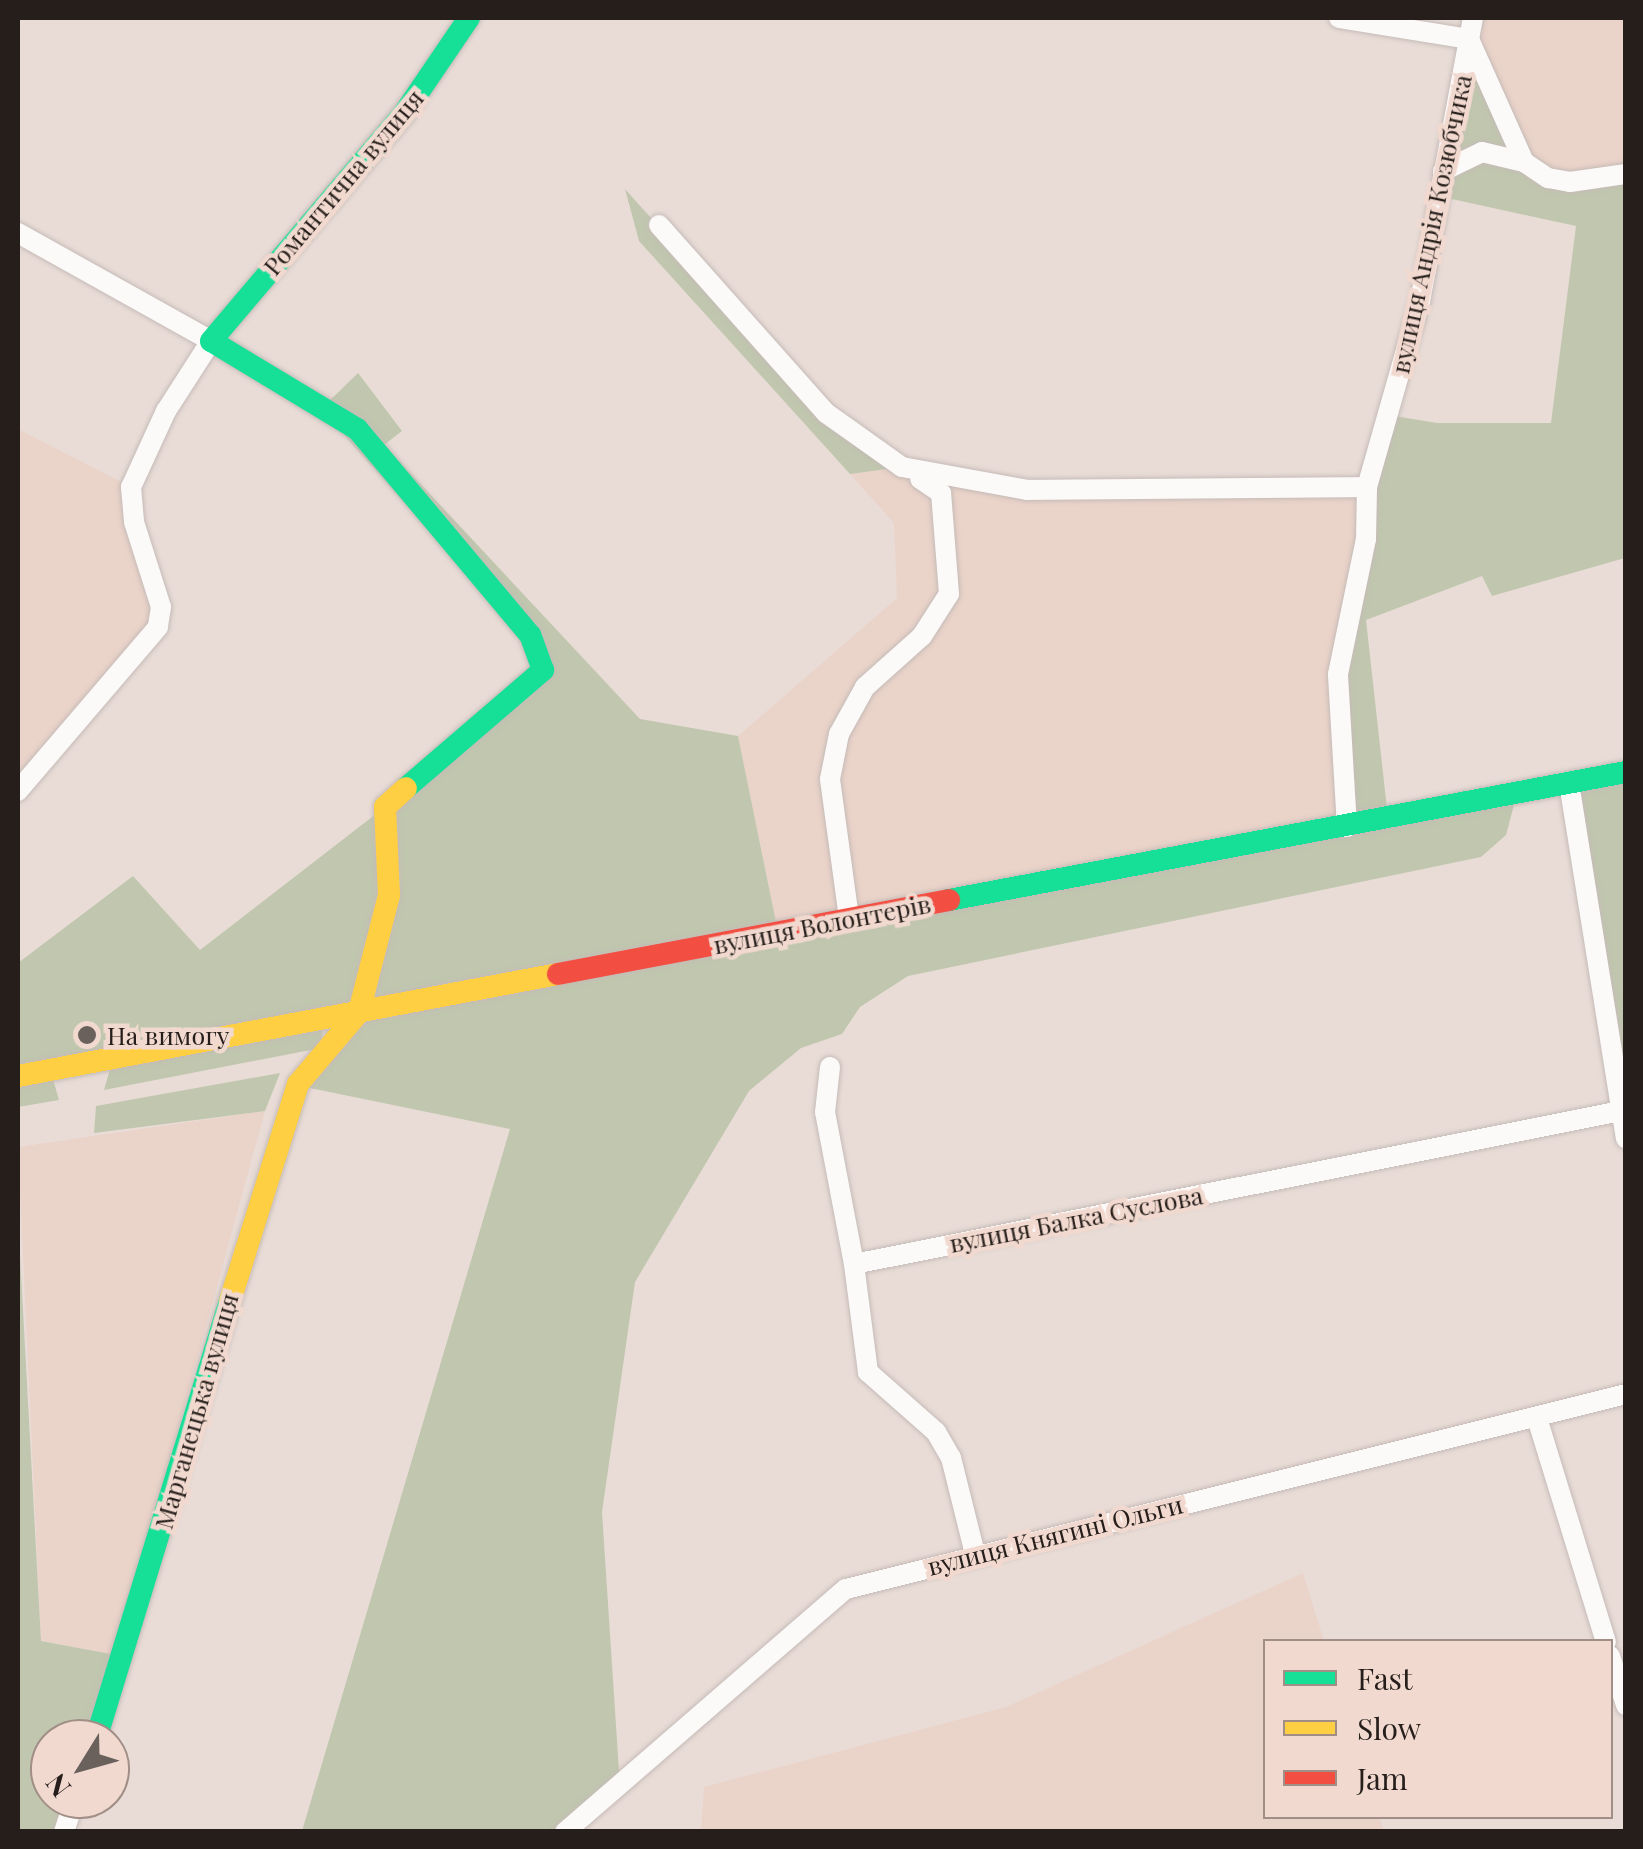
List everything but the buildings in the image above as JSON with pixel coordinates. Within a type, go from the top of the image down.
[{"type":"street","name":"Романтична вулиця","points":[[18,792],[158,627],[161,606],[134,522],[132,487],[166,411],[211,341],[403,116],[470,18]]},
{"type":"street","points":[[1339,18],[1471,28],[1524,162]]},
{"type":"street","name":"вулиця Андрія Козюбчика","points":[[1348,827],[1338,674],[1366,540],[1367,487],[1420,301],[1471,28]]},
{"type":"street","points":[[1443,171],[1482,152],[1524,162],[1548,178],[1570,182],[1626,174]]},
{"type":"street","points":[[659,225],[826,412],[941,492],[949,594],[922,636],[865,686],[839,734],[830,779],[849,918]]},
{"type":"street","points":[[18,233],[211,341],[357,429],[543,658],[534,680],[385,806],[389,895],[358,1012]]},
{"type":"street","points":[[902,466],[947,480],[1027,490],[1367,487]]},
{"type":"street","name":"вулиця Волонтерів","points":[[18,1076],[1626,772]]},
{"type":"street","points":[[1568,783],[1626,1138]]},
{"type":"street","name":"Марганецька вулиця","points":[[102,1719],[298,1084],[358,1012]]},
{"type":"street","points":[[830,1067],[825,1112],[854,1264],[868,1372],[936,1432],[951,1458],[975,1554]]},
{"type":"street","name":"вулиця Балка Суслова","points":[[854,1264],[1621,1111]]},
{"type":"street","name":"вулиця Княгині Ольги","points":[[565,1832],[846,1589],[1626,1394]]},
{"type":"street","points":[[1538,1418],[1605,1639]]},
{"type":"street","points":[[1613,1665],[1626,1705]]},
{"type":"shaded area","points":[[1473,18],[1625,18],[1625,174],[1570,182],[1524,162],[1486,88]]},
{"type":"shaded area","points":[[18,429],[131,487],[158,627],[18,791]]},
{"type":"shaded area","points":[[902,467],[947,480],[1367,487],[1347,827],[778,932],[738,736],[897,598],[894,523],[850,474]]},
{"type":"shaded area","points":[[265,1111],[116,1655],[41,1641],[18,1147]]},
{"type":"shaded area","points":[[1303,1573],[1323,1639],[1263,1639],[1263,1819],[1380,1819],[1384,1831],[701,1831],[704,1787],[1006,1707]]},
{"type":"green space","points":[[1469,39],[1524,163],[1548,178],[1625,174],[1625,558],[1492,596],[1482,576],[1366,620],[1388,818],[1515,801],[1506,835],[1481,857],[908,976],[860,1007],[842,1034],[801,1048],[749,1091],[635,1282],[602,1512],[620,1786],[565,1831],[302,1831],[510,1129],[305,1087],[358,1014],[18,1076],[18,963],[133,876],[200,950],[385,807],[543,659],[321,409],[358,373],[402,431],[384,445],[640,719],[738,736],[778,932],[1347,827],[1338,674],[1388,415],[1437,423],[1551,423],[1576,226],[1438,196]]},
{"type":"green space","points":[[625,189],[826,413],[902,467],[850,474],[639,241]]},
{"type":"green space","points":[[1625,772],[1625,1138],[1569,783]]},
{"type":"green space","points":[[323,1029],[321,1048],[104,1090],[111,1066]]},
{"type":"green space","points":[[280,1073],[265,1111],[94,1133],[96,1106]]},
{"type":"green space","points":[[53,1079],[59,1100],[18,1107],[18,1081]]},
{"type":"green space","points":[[18,1218],[41,1641],[116,1655],[94,1719],[30,1719],[30,1819],[60,1819],[56,1831],[18,1831]]},
{"type":"traffic: fast","points":[[406,788],[543,670],[530,635],[357,429],[211,341],[403,115],[469,18]]},
{"type":"traffic: fast","points":[[949,900],[1626,772]]},
{"type":"traffic: fast","points":[[102,1719],[230,1301]]},
{"type":"traffic: slow","points":[[230,1301],[298,1084],[359,1012],[389,895],[385,807],[406,788]]},
{"type":"traffic: slow","points":[[18,1076],[558,974]]},
{"type":"traffic: jam","points":[[558,974],[949,900]]},
{"type":"place","name":"На вимогу","points":[[87,1035]]}]
